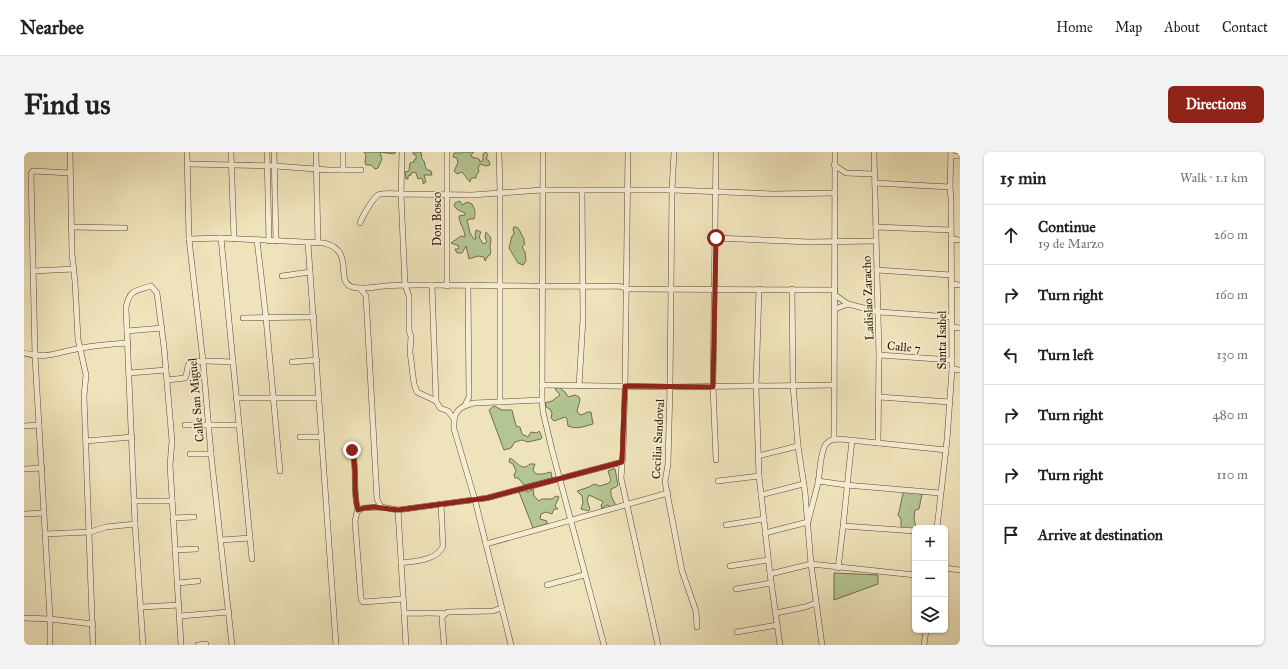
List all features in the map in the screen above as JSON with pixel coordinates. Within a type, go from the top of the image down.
[{"type":"street","points":[[70,152],[72,254],[78,339],[86,376],[84,396],[93,645]]},
{"type":"street","name":"Calle San Miguel","points":[[187,152],[189,239],[204,361],[211,454],[232,645]]},
{"type":"street","points":[[231,152],[234,239]]},
{"type":"street","points":[[267,152],[268,241]]},
{"type":"street","points":[[274,152],[276,241]]},
{"type":"street","points":[[316,152],[318,243]]},
{"type":"street","points":[[343,152],[343,170]]},
{"type":"street","points":[[402,152],[401,194],[405,285],[409,296],[409,330],[411,337],[410,352],[414,384],[417,392],[436,401]]},
{"type":"street","name":"Don Bosco","points":[[447,152],[447,286]]},
{"type":"street","points":[[499,152],[501,286],[500,402]]},
{"type":"street","points":[[543,152],[543,412],[584,575],[604,645]]},
{"type":"street","points":[[628,152],[625,386],[621,478],[658,645]]},
{"type":"street","name":"Cecilia Sandoval","points":[[674,152],[670,289],[668,464],[665,482],[682,571],[696,611],[697,627]]},
{"type":"street","points":[[716,152],[713,387],[716,460]]},
{"type":"street","points":[[834,439],[835,152]]},
{"type":"street","name":"Ladislao Zaracho","points":[[874,152],[879,312],[878,443]]},
{"type":"street","points":[[951,154],[960,156]]},
{"type":"street","name":"Santa Isabel","points":[[936,525],[946,450],[952,369],[951,154]]},
{"type":"street","points":[[188,164],[268,165],[316,169],[362,170]]},
{"type":"street","points":[[834,165],[846,173]]},
{"type":"street","points":[[50,645],[42,468],[34,356],[31,174],[33,171],[70,173]]},
{"type":"street","points":[[834,179],[846,173],[874,174]]},
{"type":"street","points":[[875,183],[950,187]]},
{"type":"street","points":[[360,223],[361,218],[377,196],[381,194],[472,195],[542,190],[672,190],[774,194],[835,193]]},
{"type":"street","points":[[579,386],[583,319],[582,190]]},
{"type":"street","points":[[72,227],[125,228]]},
{"type":"street","points":[[876,227],[951,230]]},
{"type":"street","points":[[221,238],[252,559]]},
{"type":"street","points":[[189,239],[221,238],[318,243],[330,245],[336,248],[342,257],[345,281],[349,285],[360,288],[432,285],[542,287],[619,286],[627,288],[670,289],[792,289],[835,292],[848,304],[879,312],[952,317]]},
{"type":"street","points":[[716,238],[748,240],[876,241]]},
{"type":"street","points":[[951,239],[960,240]]},
{"type":"street","points":[[257,240],[266,318],[280,471]]},
{"type":"street","points":[[308,243],[336,645]]},
{"type":"street","points":[[33,271],[74,269]]},
{"type":"street","points":[[877,270],[951,275]]},
{"type":"street","points":[[282,276],[310,272]]},
{"type":"street","points":[[951,284],[960,285]]},
{"type":"street","points":[[432,285],[436,401],[440,408],[448,411],[454,419]]},
{"type":"street","points":[[143,645],[142,608],[135,524],[126,308],[128,297],[134,291],[151,286],[157,293],[167,380],[172,441],[170,465],[181,645]]},
{"type":"street","points":[[465,405],[469,397],[468,286]]},
{"type":"street","points":[[360,288],[366,296],[377,500],[374,507]]},
{"type":"street","points":[[366,296],[374,288]]},
{"type":"street","points":[[759,289],[756,386],[759,476],[768,560],[780,645]]},
{"type":"street","points":[[792,289],[793,385],[798,446],[805,492],[811,564],[822,645]]},
{"type":"street","points":[[835,309],[848,304]]},
{"type":"street","points":[[243,318],[314,317]]},
{"type":"street","points":[[127,331],[162,328]]},
{"type":"street","points":[[952,328],[960,328]]},
{"type":"street","points":[[24,353],[34,356],[49,356],[80,348],[128,342]]},
{"type":"street","name":"Calle 7","points":[[879,355],[952,360]]},
{"type":"street","points":[[292,362],[317,360]]},
{"type":"street","points":[[167,380],[185,378],[190,363],[204,361],[233,362]]},
{"type":"street","points":[[952,369],[960,370]]},
{"type":"street","points":[[129,373],[166,370]]},
{"type":"street","points":[[542,385],[670,387],[834,385]]},
{"type":"street","points":[[879,397],[950,402]]},
{"type":"street","points":[[236,398],[319,398]]},
{"type":"street","points":[[511,645],[475,500],[454,430],[454,419],[457,411],[465,405],[474,403],[542,400]]},
{"type":"street","points":[[24,426],[39,425]]},
{"type":"street","points":[[185,425],[239,425]]},
{"type":"street","points":[[300,436],[322,437]]},
{"type":"street","points":[[86,440],[132,437]]},
{"type":"street","points":[[808,522],[818,481],[823,450],[825,445],[834,439],[946,450]]},
{"type":"street","points":[[838,568],[844,526],[846,485],[852,441]]},
{"type":"street","points":[[758,456],[798,446]]},
{"type":"street","points":[[352,450],[355,466],[354,490],[358,510],[355,521],[361,599],[363,602],[403,598]]},
{"type":"street","points":[[190,454],[211,454]]},
{"type":"street","points":[[358,510],[364,508],[381,507],[398,510],[475,500],[622,462]]},
{"type":"street","points":[[24,469],[42,468]]},
{"type":"street","points":[[718,481],[759,476]]},
{"type":"street","points":[[818,481],[846,485],[940,493]]},
{"type":"street","points":[[761,495],[803,484]]},
{"type":"street","points":[[805,492],[815,494]]},
{"type":"street","points":[[486,544],[668,493]]},
{"type":"street","points":[[377,500],[381,507]]},
{"type":"street","points":[[134,501],[172,501]]},
{"type":"street","points":[[401,562],[429,558],[442,550],[441,504]]},
{"type":"street","points":[[398,510],[406,645]]},
{"type":"street","points":[[24,514],[44,513]]},
{"type":"street","points":[[173,518],[194,517]]},
{"type":"street","points":[[726,525],[764,519]]},
{"type":"street","points":[[765,532],[808,522]]},
{"type":"street","points":[[45,534],[90,532],[106,527],[135,524]]},
{"type":"street","points":[[844,526],[912,531]]},
{"type":"street","points":[[221,540],[250,538]]},
{"type":"street","points":[[175,550],[196,549]]},
{"type":"street","points":[[730,566],[768,560]]},
{"type":"street","points":[[770,574],[811,564],[912,575]]},
{"type":"street","points":[[948,568],[960,570]]},
{"type":"street","points":[[547,585],[584,575]]},
{"type":"street","points":[[178,583],[198,581]]},
{"type":"street","points":[[736,589],[771,583]]},
{"type":"street","points":[[776,613],[816,603]]},
{"type":"street","points":[[142,608],[179,605]]},
{"type":"street","points":[[404,613],[416,614],[436,612],[445,614],[448,612],[493,611],[501,608]]},
{"type":"street","points":[[180,616],[229,612]]},
{"type":"street","points":[[444,645],[442,617],[445,614]]},
{"type":"street","points":[[24,618],[50,619],[93,624]]},
{"type":"street","points":[[737,632],[777,625]]},
{"type":"street","points":[[924,645],[926,633]]},
{"type":"street","points":[[198,645],[206,644]]},
{"type":"green space","points":[[364,152],[380,152],[382,159],[378,168],[375,169],[371,165],[366,165],[366,155]]},
{"type":"green space","points":[[380,152],[396,152],[394,154]]},
{"type":"green space","points":[[413,152],[421,152],[426,169],[431,171],[432,175],[424,175],[426,182],[423,184],[423,181],[421,178],[418,179],[416,173],[412,172],[411,175],[408,176],[408,179],[406,179],[405,172],[409,171],[410,163],[414,162],[416,159],[416,155],[413,154]]},
{"type":"green space","points":[[474,152],[471,155],[472,157],[479,159],[480,162],[483,160],[483,154],[486,152],[488,155],[486,159],[489,161],[490,165],[486,166],[480,164],[476,178],[471,178],[470,182],[462,172],[457,174],[454,171],[458,163],[457,158],[453,157],[454,153]]},
{"type":"green space","points":[[460,201],[462,205],[467,202],[472,204],[475,215],[474,219],[467,220],[470,233],[474,239],[476,239],[476,230],[481,232],[479,237],[483,244],[487,242],[485,237],[486,232],[491,238],[490,255],[485,261],[484,257],[478,256],[469,259],[466,246],[462,253],[457,253],[455,249],[458,249],[459,246],[451,243],[461,236],[465,237],[459,216],[465,215],[465,213],[458,210],[454,206],[455,203]]},
{"type":"green space","points":[[514,227],[518,228],[524,239],[525,244],[522,247],[525,252],[526,261],[523,265],[518,263],[509,248],[512,236],[514,234]]},
{"type":"green space","points":[[559,387],[568,397],[575,395],[579,397],[580,400],[577,411],[580,415],[591,412],[593,424],[575,428],[568,426],[567,419],[565,417],[554,421],[551,418],[552,413],[550,409],[546,407],[545,403],[552,401],[560,395],[555,389]]},
{"type":"green space","points":[[494,406],[502,410],[512,410],[516,426],[520,427],[522,434],[528,437],[531,432],[537,433],[539,431],[542,437],[541,439],[528,442],[522,440],[515,442],[511,448],[504,450],[489,410]]},
{"type":"green space","points":[[510,458],[522,467],[535,464],[533,470],[536,474],[551,472],[552,478],[524,485],[518,478],[515,478],[514,475],[516,471],[513,464],[509,462]]},
{"type":"green space","points":[[615,469],[618,485],[611,489],[611,493],[617,506],[611,509],[608,505],[602,509],[602,501],[589,495],[587,500],[590,509],[589,511],[581,509],[583,503],[582,496],[577,491],[594,484],[600,486],[609,483],[611,480],[608,471]]},
{"type":"green space","points":[[533,489],[534,496],[539,501],[542,499],[552,499],[556,496],[559,497],[555,506],[558,509],[554,509],[552,514],[546,512],[541,514],[540,519],[547,521],[547,524],[533,528],[519,492],[524,490],[528,492]]},
{"type":"green space","points":[[904,490],[922,494],[919,509],[915,510],[914,519],[916,525],[912,525],[912,529],[909,530],[901,526],[901,519],[898,515]]},
{"type":"green space","points":[[834,573],[878,575],[878,584],[834,600]]},
{"type":"route","points":[[352,450],[355,466],[354,490],[358,510],[364,508],[381,507],[398,510],[487,498],[622,462],[625,386],[713,387],[716,238]]}]
